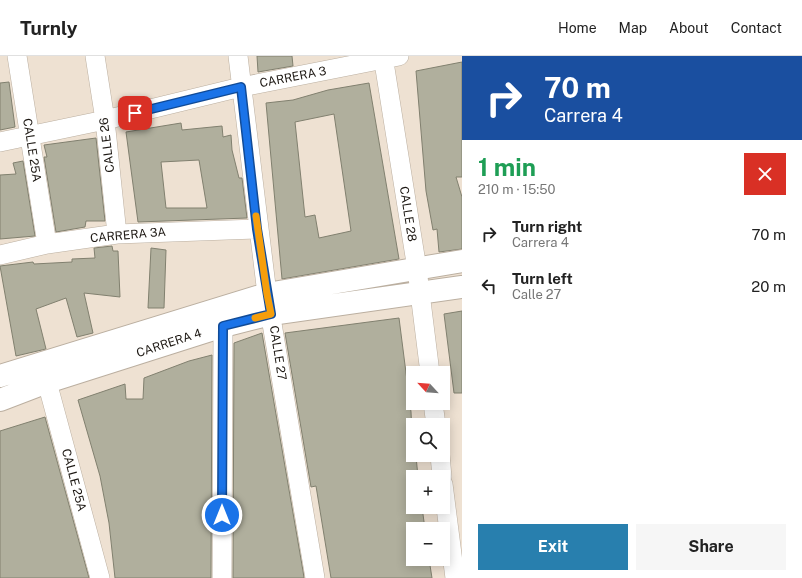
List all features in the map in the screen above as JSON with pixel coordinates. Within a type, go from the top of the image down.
[{"type":"main road","name":"CARRERA 4","points":[[0,376],[269,304],[462,261]]},
{"type":"main road","name":"CARRERA 4","points":[[0,400],[47,382],[223,326],[269,304],[420,293],[462,287]]},
{"type":"street","name":"CALLE 25A","points":[[17,56],[47,244]]},
{"type":"street","name":"CALLE 26","points":[[95,56],[105,120],[118,234]]},
{"type":"street","name":"CALLE 27","points":[[238,56],[257,229],[315,578]]},
{"type":"street","name":"CARRERA 3","points":[[0,142],[30,137],[105,120],[241,87],[388,57]]},
{"type":"street","name":"CALLE 28","points":[[388,57],[429,366]]},
{"type":"street","name":"CARRERA 3A","points":[[0,255],[47,244],[118,234],[257,229]]},
{"type":"street","points":[[222,578],[223,326]]},
{"type":"street","name":"CALLE 25A","points":[[47,382],[100,578]]},
{"type":"street","points":[[447,514],[455,578]]},
{"type":"building","points":[[257,56],[292,56],[293,66],[258,72]]},
{"type":"building","points":[[462,62],[462,177],[456,177],[462,197],[462,249],[439,252],[437,229],[433,230],[426,191],[416,71]]},
{"type":"building","points":[[9,82],[15,127],[0,130],[0,83]]},
{"type":"building","points":[[369,83],[399,259],[282,279],[266,103],[293,100],[328,90]],"holes":[[[334,114],[351,231],[319,238],[315,215],[305,217],[295,122]]]},
{"type":"building","points":[[181,123],[182,130],[222,126],[223,137],[231,135],[232,150],[239,178],[242,178],[247,218],[138,222],[126,132]],"holes":[[[199,160],[207,208],[166,208],[161,162]]]},
{"type":"building","points":[[96,138],[105,221],[86,221],[85,227],[56,232],[44,157],[47,157],[44,145]]},
{"type":"building","points":[[23,161],[35,236],[0,239],[0,175],[16,174],[13,163]]},
{"type":"building","points":[[112,246],[113,251],[118,251],[120,297],[84,293],[93,333],[77,337],[66,298],[36,309],[46,349],[16,356],[0,266],[33,262],[34,264],[72,262],[72,259],[95,258],[94,248]]},
{"type":"building","points":[[151,248],[166,250],[164,308],[148,308]]},
{"type":"building","points":[[462,311],[462,393],[454,393],[444,314]]},
{"type":"building","points":[[399,318],[406,373],[406,410],[411,410],[411,412],[411,418],[406,418],[406,462],[417,462],[417,470],[406,470],[406,514],[423,514],[424,522],[406,522],[406,566],[430,566],[432,578],[331,578],[316,486],[311,487],[285,333]]},
{"type":"building","points":[[262,333],[304,578],[233,578],[234,343]]},
{"type":"building","points":[[212,355],[211,578],[115,578],[109,523],[100,476],[78,400],[125,384],[126,399],[143,399],[144,378],[189,361]]},
{"type":"building","points":[[45,417],[89,578],[0,578],[0,431]]},
{"type":"slow traffic","points":[[255,318],[271,314],[256,216]]},
{"type":"route","points":[[135,113],[241,87],[257,229],[271,314],[223,326],[222,515]]}]
